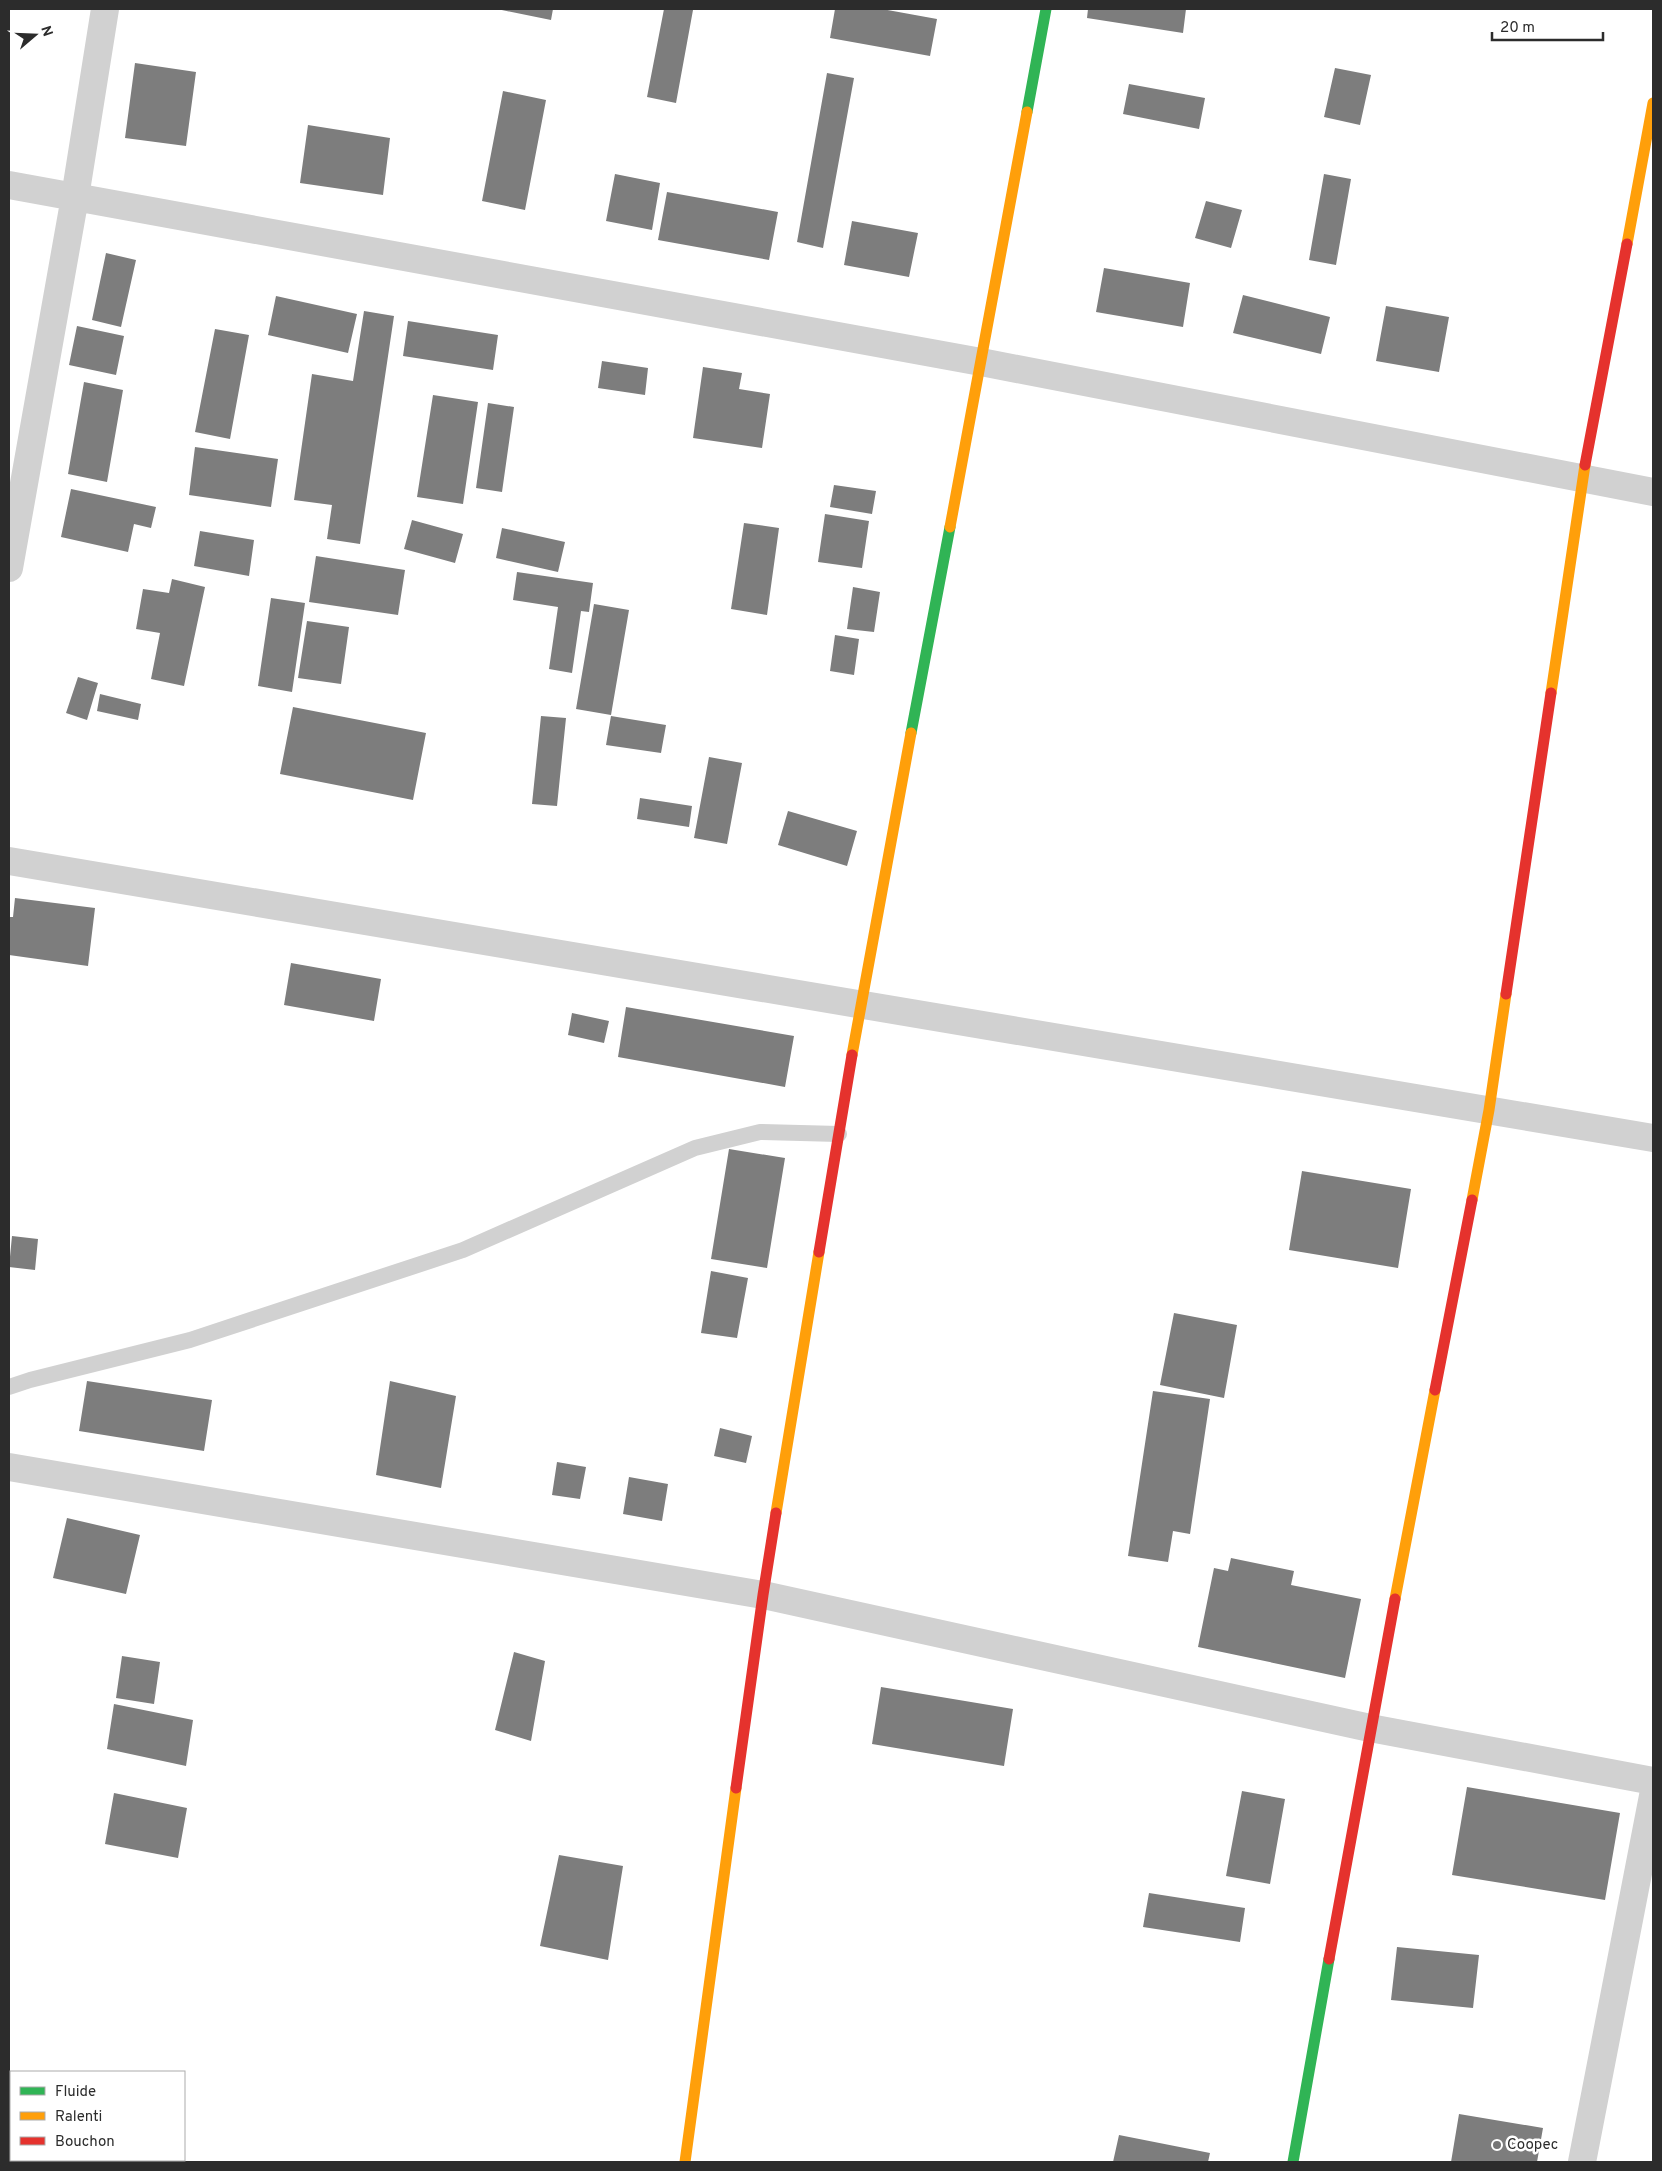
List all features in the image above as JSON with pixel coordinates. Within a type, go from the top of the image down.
[{"type":"street","points":[[9,568],[75,196],[105,9]]},
{"type":"street","points":[[685,2162],[763,1595],[838,1134],[860,1006],[1046,9]]},
{"type":"street","points":[[1293,2162],[1370,1728],[1489,1110],[1583,478],[1653,104]]},
{"type":"street","points":[[9,185],[981,362],[1653,492]]},
{"type":"street","points":[[9,862],[1653,1138]]},
{"type":"street","points":[[9,1467],[763,1595],[1370,1728],[1653,1781]]},
{"type":"street","points":[[1582,2162],[1653,1796]]},
{"type":"lane","points":[[9,1387],[190,1340],[463,1250],[695,1148],[760,1132],[838,1134]]},
{"type":"building","points":[[497,9],[553,9],[551,20]]},
{"type":"building","points":[[664,9],[693,10],[676,103],[647,97]]},
{"type":"building","points":[[835,9],[882,9],[937,19],[930,56],[830,38]]},
{"type":"building","points":[[1088,9],[1186,9],[1183,33],[1087,18]]},
{"type":"building","points":[[135,63],[196,72],[186,146],[125,138]]},
{"type":"building","points":[[1335,68],[1371,75],[1360,125],[1324,117]]},
{"type":"building","points":[[827,73],[854,78],[823,248],[797,242]]},
{"type":"building","points":[[1129,84],[1205,98],[1199,129],[1123,114]]},
{"type":"building","points":[[503,91],[546,100],[525,210],[482,201]]},
{"type":"building","points":[[308,125],[390,138],[383,195],[300,183]]},
{"type":"building","points":[[615,174],[660,183],[652,230],[606,221]]},
{"type":"building","points":[[1324,174],[1351,179],[1336,265],[1309,260]]},
{"type":"building","points":[[667,192],[778,212],[769,260],[658,240]]},
{"type":"building","points":[[1206,201],[1242,210],[1231,248],[1195,238]]},
{"type":"building","points":[[852,221],[918,233],[909,277],[844,265]]},
{"type":"building","points":[[106,253],[136,260],[121,327],[92,320]]},
{"type":"building","points":[[1104,268],[1190,283],[1183,327],[1096,312]]},
{"type":"building","points":[[1243,295],[1330,317],[1321,354],[1233,333]]},
{"type":"building","points":[[276,296],[357,314],[348,353],[268,335]]},
{"type":"building","points":[[1386,306],[1449,317],[1439,372],[1376,361]]},
{"type":"building","points":[[364,311],[394,316],[360,544],[327,539],[332,505],[294,500],[312,374],[353,381]]},
{"type":"building","points":[[408,321],[498,335],[493,370],[403,356]]},
{"type":"building","points":[[77,326],[124,336],[116,375],[69,365]]},
{"type":"building","points":[[215,329],[249,335],[230,439],[195,432]]},
{"type":"building","points":[[602,361],[648,368],[645,395],[598,388]]},
{"type":"building","points":[[703,367],[742,373],[739,389],[770,394],[762,448],[693,438]]},
{"type":"building","points":[[84,382],[123,390],[107,482],[68,474]]},
{"type":"building","points":[[433,395],[478,402],[463,504],[417,497]]},
{"type":"building","points":[[488,403],[514,407],[502,492],[476,488]]},
{"type":"building","points":[[195,447],[278,459],[271,507],[189,495]]},
{"type":"building","points":[[834,485],[876,491],[872,514],[830,507]]},
{"type":"building","points":[[71,489],[156,507],[151,528],[134,524],[128,552],[61,537]]},
{"type":"building","points":[[825,514],[869,521],[862,568],[818,562]]},
{"type":"building","points":[[412,520],[463,534],[455,563],[404,549]]},
{"type":"building","points":[[744,523],[779,528],[767,615],[731,609]]},
{"type":"building","points":[[502,528],[565,542],[558,572],[496,558]]},
{"type":"building","points":[[200,531],[254,540],[249,576],[194,566]]},
{"type":"building","points":[[316,556],[405,570],[398,615],[309,602]]},
{"type":"building","points":[[517,572],[593,583],[589,612],[581,611],[572,673],[549,669],[558,607],[513,600]]},
{"type":"building","points":[[172,579],[205,587],[184,686],[151,679],[160,633],[136,629],[143,589],[169,593]]},
{"type":"building","points":[[853,587],[880,592],[874,632],[847,629]]},
{"type":"building","points":[[271,598],[305,603],[292,692],[258,686]]},
{"type":"building","points":[[594,604],[629,610],[611,715],[576,709]]},
{"type":"building","points":[[307,621],[349,627],[341,684],[298,678]]},
{"type":"building","points":[[835,635],[859,639],[854,675],[830,671]]},
{"type":"building","points":[[78,677],[98,683],[87,720],[66,713]]},
{"type":"building","points":[[100,694],[141,704],[138,720],[97,711]]},
{"type":"building","points":[[293,707],[426,733],[413,800],[280,774]]},
{"type":"building","points":[[541,716],[566,718],[557,806],[532,804]]},
{"type":"building","points":[[611,716],[666,725],[661,753],[606,745]]},
{"type":"building","points":[[709,757],[742,763],[727,844],[694,838]]},
{"type":"building","points":[[640,798],[692,806],[689,827],[637,819]]},
{"type":"building","points":[[788,811],[857,831],[847,866],[778,845]]},
{"type":"building","points":[[15,898],[95,908],[88,966],[9,955],[9,917],[13,917]]},
{"type":"building","points":[[291,963],[381,979],[374,1021],[284,1005]]},
{"type":"building","points":[[626,1007],[794,1036],[785,1087],[618,1057]]},
{"type":"building","points":[[572,1013],[609,1021],[604,1043],[568,1035]]},
{"type":"building","points":[[729,1149],[785,1158],[767,1268],[711,1259]]},
{"type":"building","points":[[1302,1171],[1411,1189],[1398,1268],[1289,1250]]},
{"type":"building","points":[[12,1236],[38,1239],[35,1270],[9,1267]]},
{"type":"building","points":[[711,1271],[748,1278],[737,1338],[701,1333]]},
{"type":"building","points":[[1174,1313],[1237,1325],[1224,1398],[1160,1385]]},
{"type":"building","points":[[87,1381],[212,1400],[204,1451],[79,1431]]},
{"type":"building","points":[[390,1381],[456,1396],[441,1488],[376,1475]]},
{"type":"building","points":[[1153,1391],[1210,1399],[1190,1534],[1173,1531],[1168,1562],[1128,1556]]},
{"type":"building","points":[[720,1428],[752,1436],[746,1463],[714,1456]]},
{"type":"building","points":[[557,1462],[586,1467],[580,1499],[552,1495]]},
{"type":"building","points":[[629,1477],[668,1484],[662,1521],[623,1514]]},
{"type":"building","points":[[67,1518],[140,1535],[126,1594],[53,1578]]},
{"type":"building","points":[[1231,1558],[1294,1571],[1291,1585],[1361,1599],[1345,1678],[1198,1647],[1214,1568],[1228,1571]]},
{"type":"building","points":[[514,1652],[545,1661],[531,1741],[495,1730]]},
{"type":"building","points":[[122,1656],[160,1662],[154,1704],[116,1698]]},
{"type":"building","points":[[881,1687],[1013,1709],[1004,1766],[872,1744]]},
{"type":"building","points":[[114,1704],[193,1720],[186,1766],[107,1749]]},
{"type":"building","points":[[1467,1787],[1620,1813],[1605,1900],[1452,1875]]},
{"type":"building","points":[[1242,1791],[1285,1799],[1270,1884],[1226,1876]]},
{"type":"building","points":[[114,1793],[187,1808],[178,1858],[105,1844]]},
{"type":"building","points":[[559,1855],[623,1866],[608,1960],[540,1946]]},
{"type":"building","points":[[1149,1893],[1245,1908],[1240,1942],[1143,1927]]},
{"type":"building","points":[[1397,1947],[1479,1955],[1473,2008],[1391,2000]]},
{"type":"building","name":"Coopec","points":[[1459,2114],[1543,2128],[1537,2162],[1451,2162]]},
{"type":"building","points":[[1119,2135],[1210,2153],[1208,2162],[1113,2162]]},
{"type":"traffic: fast","points":[[1027,112],[1046,9]]},
{"type":"traffic: fast","points":[[911,733],[950,527]]},
{"type":"traffic: fast","points":[[1293,2162],[1329,1959]]},
{"type":"traffic: slow","points":[[1627,244],[1653,103]]},
{"type":"traffic: slow","points":[[950,527],[1027,112]]},
{"type":"traffic: slow","points":[[1551,693],[1585,465]]},
{"type":"traffic: slow","points":[[852,1055],[911,733]]},
{"type":"traffic: slow","points":[[1472,1200],[1489,1110],[1506,994]]},
{"type":"traffic: slow","points":[[776,1513],[819,1252]]},
{"type":"traffic: slow","points":[[1395,1599],[1435,1390]]},
{"type":"traffic: slow","points":[[685,2162],[736,1788]]},
{"type":"traffic: jam","points":[[1585,465],[1627,244]]},
{"type":"traffic: jam","points":[[1506,994],[1551,693]]},
{"type":"traffic: jam","points":[[819,1252],[852,1055]]},
{"type":"traffic: jam","points":[[1435,1390],[1472,1200]]},
{"type":"traffic: jam","points":[[736,1788],[776,1513]]},
{"type":"traffic: jam","points":[[1329,1959],[1395,1599]]},
{"type":"place","name":"Coopec","points":[[1497,2145]]}]
